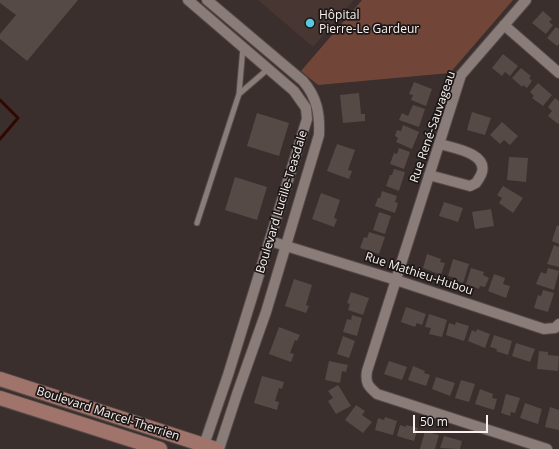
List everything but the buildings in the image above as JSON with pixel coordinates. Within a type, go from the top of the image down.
[{"type":"street","name":"Boulevard Lucille-Teasdale","points":[[188,0],[294,91],[306,108],[307,119],[228,375],[208,448]]},
{"type":"street","name":"Boulevard Lucille-Teasdale","points":[[207,0],[303,81],[310,89],[318,108],[320,120],[320,135],[266,312],[219,449]]},
{"type":"street","name":"Rue René-Sauvageau","points":[[526,0],[461,75],[367,371],[366,380],[377,394],[547,449]]},
{"type":"street","points":[[504,25],[559,72]]},
{"type":"street","points":[[430,176],[470,186],[476,183],[482,173],[483,166],[479,159],[471,153],[440,144]]},
{"type":"street","name":"Rue Mathieu-Hubou","points":[[270,241],[396,280],[544,329],[555,328],[559,324]]},
{"type":"street","name":"Boulevard Marcel-Therrien","points":[[0,379],[208,448]]},
{"type":"street","name":"Boulevard Marcel-Therrien","points":[[0,398],[160,449]]},
{"type":"lane","points":[[197,223],[239,94],[243,47]]},
{"type":"lane","points":[[239,94],[268,69]]},
{"type":"shaded area","name":"Hôpital Pierre-Le Gardeur","points":[[258,0],[354,0],[313,47]]},
{"type":"shaded area","points":[[362,0],[513,0],[450,73],[318,85],[301,71]]},
{"type":"waterway","points":[[0,100],[18,118],[0,139]]},
{"type":"place","name":"Hôpital Pierre-Le Gardeur","points":[[310,23]]}]
